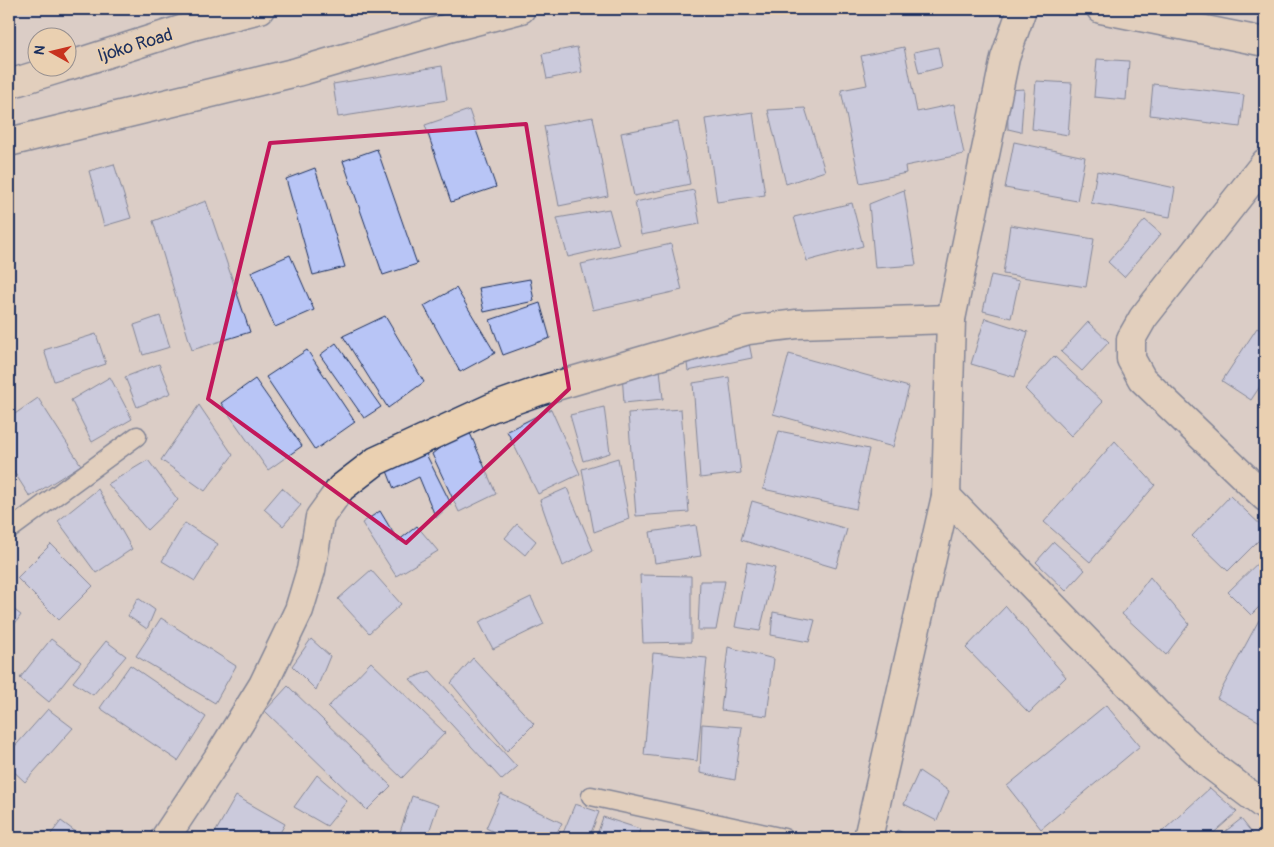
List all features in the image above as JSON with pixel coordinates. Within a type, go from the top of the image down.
[{"type":"street","points":[[9,142],[297,72],[444,19],[522,9]]},
{"type":"street","points":[[868,838],[946,496],[951,319],[1006,58],[1022,9]]},
{"type":"street","points":[[1102,9],[1265,42]]},
{"type":"street","name":"Ijoko Road","points":[[78,63],[193,26],[251,10]]},
{"type":"street","points":[[9,84],[28,78]]},
{"type":"street","points":[[1265,163],[1143,318],[1131,339],[1131,359],[1142,379],[1265,496]]},
{"type":"street","points":[[165,838],[263,685],[299,610],[312,570],[320,517],[341,488],[376,461],[491,408],[542,390],[748,330],[797,324],[951,319]]},
{"type":"street","points":[[946,496],[1159,716],[1212,766],[1265,806]]},
{"type":"lane","points":[[9,530],[137,436]]},
{"type":"lane","points":[[591,796],[784,838]]},
{"type":"highlighted area","points":[[526,124],[569,389],[406,543],[208,399],[270,143]]},
{"type":"building","points":[[577,47],[582,72],[547,79],[542,54]]},
{"type":"building","points":[[904,47],[917,112],[954,104],[964,154],[905,166],[906,173],[860,183],[841,90],[867,85],[861,56]]},
{"type":"building","points":[[938,47],[942,67],[919,73],[914,52]]},
{"type":"building","points":[[1097,59],[1129,61],[1126,100],[1094,97]]},
{"type":"building","points":[[442,66],[447,100],[338,117],[333,84]]},
{"type":"building","points":[[1036,81],[1072,83],[1068,135],[1032,129]]},
{"type":"building","points":[[1153,84],[1244,95],[1240,127],[1150,115]]},
{"type":"building","points":[[1024,89],[1021,132],[1008,129],[1007,90]]},
{"type":"building","points":[[805,108],[825,171],[786,184],[768,110]]},
{"type":"building","points":[[469,110],[496,187],[451,202],[425,125]]},
{"type":"building","points":[[753,112],[765,195],[717,202],[705,119]]},
{"type":"building","points":[[593,117],[608,196],[559,206],[544,126]]},
{"type":"building","points":[[678,122],[690,184],[634,196],[621,133]]},
{"type":"building","points":[[1014,142],[1085,157],[1077,201],[1005,188]]},
{"type":"building","points":[[377,149],[417,264],[383,275],[343,161]]},
{"type":"building","points":[[114,164],[131,218],[104,226],[89,171]]},
{"type":"building","points":[[315,168],[345,267],[313,275],[286,179]]},
{"type":"building","points":[[1097,171],[1175,188],[1170,217],[1091,203]]},
{"type":"building","points":[[694,190],[700,224],[641,235],[635,202]]},
{"type":"building","points":[[904,190],[916,265],[875,268],[869,204]]},
{"type":"building","points":[[206,201],[250,332],[192,350],[153,221]]},
{"type":"building","points":[[852,203],[863,246],[807,261],[794,217]]},
{"type":"building","points":[[609,209],[619,245],[568,257],[557,218]]},
{"type":"building","points":[[1145,220],[1161,234],[1124,277],[1108,262]]},
{"type":"building","points":[[1010,225],[1094,239],[1086,287],[1003,274]]},
{"type":"building","points":[[671,244],[682,290],[593,310],[581,264]]},
{"type":"building","points":[[290,255],[314,310],[275,327],[251,272]]},
{"type":"building","points":[[991,275],[1019,281],[1011,318],[983,311]]},
{"type":"building","points":[[530,279],[534,301],[484,312],[479,288]]},
{"type":"building","points":[[456,288],[495,353],[460,372],[424,306]]},
{"type":"building","points":[[540,303],[550,338],[503,355],[490,320]]},
{"type":"building","points":[[160,316],[170,347],[143,355],[134,325]]},
{"type":"building","points":[[385,316],[424,382],[388,408],[343,336]]},
{"type":"building","points":[[985,318],[1028,332],[1015,377],[971,364]]},
{"type":"building","points":[[1088,322],[1109,342],[1082,371],[1061,352]]},
{"type":"building","points":[[1257,328],[1265,333],[1265,379],[1251,400],[1222,381]]},
{"type":"building","points":[[96,334],[106,364],[54,381],[44,350]]},
{"type":"building","points":[[336,343],[381,407],[364,418],[320,355]]},
{"type":"building","points":[[749,343],[752,358],[688,371],[686,356]]},
{"type":"building","points":[[307,350],[355,422],[315,450],[266,377]]},
{"type":"building","points":[[789,354],[909,387],[893,447],[773,414]]},
{"type":"building","points":[[1054,356],[1103,402],[1071,436],[1025,389]]},
{"type":"building","points":[[159,364],[171,393],[137,407],[125,377]]},
{"type":"building","points":[[660,369],[663,399],[624,403],[622,373]]},
{"type":"building","points":[[110,377],[132,419],[92,442],[71,400]]},
{"type":"building","points":[[729,377],[741,473],[700,478],[693,383]]},
{"type":"building","points":[[255,379],[302,446],[268,470],[221,403]]},
{"type":"building","points":[[38,398],[81,465],[30,497],[9,464],[9,418]]},
{"type":"building","points":[[199,405],[233,455],[205,491],[161,460]]},
{"type":"building","points":[[604,407],[610,453],[583,461],[570,415]]},
{"type":"building","points":[[551,409],[580,474],[538,494],[507,431]]},
{"type":"building","points":[[681,409],[689,512],[636,516],[628,413]]},
{"type":"building","points":[[467,426],[496,494],[459,512],[432,454]]},
{"type":"building","points":[[779,431],[869,449],[856,509],[763,489]]},
{"type":"building","points":[[1115,441],[1155,485],[1090,562],[1044,522]]},
{"type":"building","points":[[422,446],[451,504],[436,518],[419,477],[394,489],[384,463]]},
{"type":"building","points":[[618,458],[629,519],[594,532],[582,469]]},
{"type":"building","points":[[148,460],[178,500],[147,530],[108,484]]},
{"type":"building","points":[[282,488],[301,505],[283,526],[264,509]]},
{"type":"building","points":[[567,488],[593,550],[563,566],[540,500]]},
{"type":"building","points":[[98,489],[132,549],[96,573],[58,521]]},
{"type":"building","points":[[1230,496],[1265,529],[1265,534],[1228,571],[1192,536]]},
{"type":"building","points":[[752,501],[847,529],[836,568],[741,540]]},
{"type":"building","points":[[380,511],[398,541],[417,526],[438,551],[396,576],[362,523]]},
{"type":"building","points":[[185,523],[218,544],[195,581],[162,561]]},
{"type":"building","points":[[517,524],[536,541],[525,555],[505,538]]},
{"type":"building","points":[[696,525],[701,556],[655,563],[650,532]]},
{"type":"building","points":[[1054,542],[1085,570],[1066,591],[1036,562]]},
{"type":"building","points":[[51,544],[93,586],[59,620],[17,578]]},
{"type":"building","points":[[1265,556],[1265,601],[1251,615],[1228,592]]},
{"type":"building","points":[[747,562],[775,568],[760,631],[735,627]]},
{"type":"building","points":[[371,570],[401,604],[369,633],[338,599]]},
{"type":"building","points":[[640,575],[691,576],[691,642],[643,643]]},
{"type":"building","points":[[1150,577],[1189,624],[1166,655],[1122,614]]},
{"type":"building","points":[[700,581],[725,581],[716,630],[698,630]]},
{"type":"building","points":[[531,597],[544,624],[493,649],[479,622]]},
{"type":"building","points":[[138,598],[155,610],[147,629],[128,616]]},
{"type":"building","points":[[9,606],[21,615],[9,632]]},
{"type":"building","points":[[1006,606],[1066,677],[1029,713],[966,648]]},
{"type":"building","points":[[773,612],[815,620],[809,642],[771,635]]},
{"type":"building","points":[[161,618],[236,666],[215,703],[136,656]]},
{"type":"building","points":[[1259,620],[1265,624],[1265,717],[1262,723],[1217,698]]},
{"type":"building","points":[[51,639],[81,662],[49,702],[20,678]]},
{"type":"building","points":[[311,639],[330,656],[316,690],[292,666]]},
{"type":"building","points":[[106,641],[126,656],[93,695],[73,682]]},
{"type":"building","points":[[728,647],[774,659],[767,716],[721,710]]},
{"type":"building","points":[[653,653],[707,658],[697,761],[644,755]]},
{"type":"building","points":[[473,658],[534,724],[507,751],[451,683]]},
{"type":"building","points":[[371,662],[445,733],[402,778],[328,707]]},
{"type":"building","points":[[130,665],[206,717],[178,761],[100,708]]},
{"type":"building","points":[[430,671],[517,767],[502,780],[410,679]]},
{"type":"building","points":[[288,686],[391,786],[367,810],[265,711]]},
{"type":"building","points":[[1106,705],[1140,746],[1041,829],[1007,786]]},
{"type":"building","points":[[48,709],[73,728],[25,782],[9,767],[9,753]]},
{"type":"building","points":[[702,724],[742,727],[735,780],[700,773]]},
{"type":"building","points":[[919,771],[949,791],[937,821],[904,804]]},
{"type":"building","points":[[317,775],[347,801],[327,826],[294,807]]},
{"type":"building","points":[[1210,788],[1237,812],[1208,838],[1155,838]]},
{"type":"building","points":[[501,794],[562,823],[554,838],[506,838],[486,828]]},
{"type":"building","points":[[236,796],[285,824],[277,838],[212,838]]},
{"type":"building","points":[[412,796],[438,805],[427,838],[398,838]]},
{"type":"building","points":[[575,804],[599,812],[589,838],[561,838]]},
{"type":"building","points":[[603,817],[640,829],[637,838],[596,838]]},
{"type":"building","points":[[1241,819],[1256,838],[1217,838]]},
{"type":"building","points":[[61,821],[84,838],[48,838]]},
{"type":"building","points":[[897,830],[914,838],[894,838]]}]
